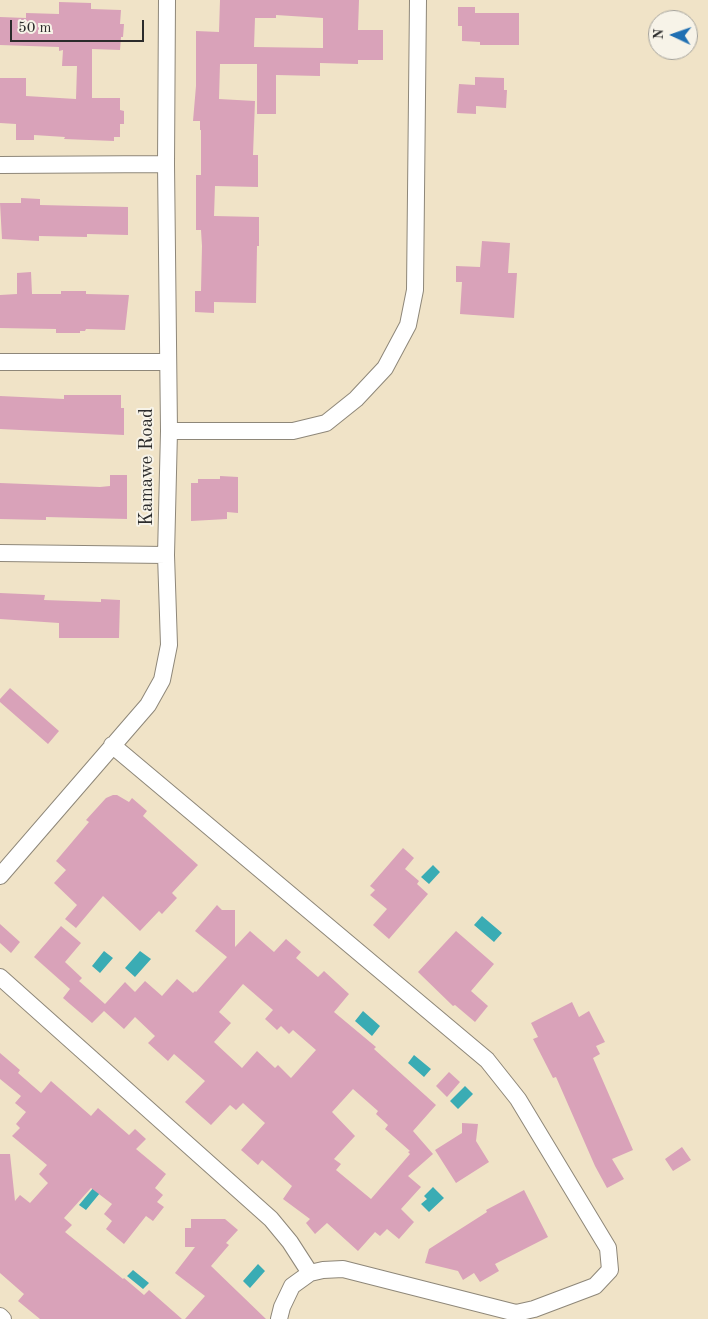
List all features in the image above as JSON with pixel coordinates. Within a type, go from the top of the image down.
[{"type":"street","name":"Kamawe Road","points":[[0,876],[148,705],[162,680],[168,645],[166,555],[168,431],[167,0]]},
{"type":"street","points":[[168,431],[294,431],[326,424],[356,398],[385,368],[408,325],[416,290],[418,0]]},
{"type":"street","points":[[0,165],[166,164]]},
{"type":"street","points":[[0,362],[167,362]]},
{"type":"street","points":[[0,553],[166,555]]},
{"type":"street","points":[[112,745],[487,1060],[518,1099],[608,1248],[610,1270],[595,1286],[516,1313],[343,1269],[310,1273],[292,1286],[279,1319]]},
{"type":"street","points":[[0,977],[271,1219],[290,1242],[310,1273]]},
{"type":"street","points":[[0,1316],[3,1319]]},
{"type":"water","points":[[433,865],[440,872],[429,884],[421,877]]},
{"type":"water","points":[[482,916],[502,933],[494,942],[474,925]]},
{"type":"water","points":[[104,951],[113,958],[100,973],[92,966]]},
{"type":"water","points":[[140,951],[151,959],[135,977],[125,968]]},
{"type":"water","points":[[363,1011],[380,1026],[372,1036],[355,1021]]},
{"type":"water","points":[[414,1055],[431,1069],[424,1077],[408,1063]]},
{"type":"water","points":[[465,1086],[473,1094],[458,1109],[450,1101]]},
{"type":"water","points":[[94,1187],[100,1193],[86,1210],[79,1205]]},
{"type":"water","points":[[433,1187],[444,1198],[429,1212],[421,1204],[427,1199],[424,1196]]},
{"type":"water","points":[[258,1264],[265,1271],[250,1288],[243,1281]]},
{"type":"water","points":[[133,1270],[149,1283],[143,1289],[127,1276]]},
{"type":"building","points":[[220,0],[359,0],[358,30],[383,30],[383,60],[358,60],[358,64],[320,63],[320,76],[276,75],[276,114],[257,114],[257,64],[220,64],[219,99],[255,101],[253,155],[258,155],[258,187],[215,186],[214,216],[259,217],[259,246],[257,246],[256,303],[214,302],[214,313],[195,312],[195,291],[201,291],[202,246],[201,230],[196,230],[196,175],[201,175],[201,130],[200,121],[193,121],[196,86],[196,31],[219,32]],"holes":[[[276,15],[323,18],[323,48],[254,47],[255,18],[276,18]]]},
{"type":"building","points":[[59,2],[91,3],[91,9],[121,10],[120,24],[124,24],[120,50],[92,49],[92,98],[120,98],[120,110],[124,111],[124,124],[120,124],[120,137],[114,137],[114,141],[64,139],[65,137],[34,135],[34,140],[16,140],[16,124],[0,123],[0,78],[26,78],[26,96],[76,99],[77,66],[62,66],[63,50],[59,51],[59,47],[0,45],[0,17],[26,18],[26,13],[59,14]]},
{"type":"building","points":[[458,7],[475,7],[475,13],[519,13],[519,45],[480,45],[480,42],[462,41],[462,26],[458,26]]},
{"type":"building","points":[[475,77],[504,78],[504,90],[507,90],[506,108],[476,106],[476,114],[457,113],[459,84],[475,85]]},
{"type":"building","points":[[21,198],[40,199],[40,205],[128,207],[128,235],[87,234],[87,237],[39,236],[39,241],[2,239],[0,203],[21,203]]},
{"type":"building","points":[[482,241],[510,243],[508,273],[517,273],[514,318],[460,314],[462,282],[456,282],[456,266],[480,267]]},
{"type":"building","points":[[31,272],[32,294],[61,294],[61,291],[86,291],[86,294],[129,295],[125,330],[86,329],[85,331],[80,331],[80,333],[56,333],[56,329],[0,328],[0,295],[17,294],[17,273]]},
{"type":"building","points":[[64,395],[121,395],[121,408],[124,408],[124,435],[0,429],[0,396],[64,399]]},
{"type":"building","points":[[110,475],[127,475],[127,519],[46,517],[46,520],[0,519],[0,483],[100,487],[110,486]]},
{"type":"building","points":[[220,476],[238,477],[238,513],[227,512],[227,519],[191,521],[191,483],[198,483],[198,479],[220,479]]},
{"type":"building","points":[[0,593],[45,595],[44,600],[101,602],[101,599],[120,600],[119,638],[59,638],[59,623],[0,619]]},
{"type":"building","points":[[10,688],[59,731],[48,744],[0,702],[0,699]]},
{"type":"building","points":[[117,795],[129,802],[132,798],[147,811],[143,816],[198,865],[172,893],[177,898],[162,914],[159,911],[140,931],[103,896],[76,928],[65,919],[77,905],[54,883],[66,870],[56,861],[89,822],[86,820],[106,798]]},
{"type":"building","points":[[403,848],[414,858],[405,869],[419,881],[417,884],[428,894],[389,939],[373,925],[387,909],[370,895],[375,890],[370,886]]},
{"type":"building","points":[[217,905],[222,910],[235,910],[235,947],[250,931],[274,952],[286,939],[301,952],[296,958],[318,977],[324,971],[349,994],[334,1012],[376,1047],[374,1049],[436,1105],[413,1131],[433,1154],[408,1176],[421,1187],[401,1209],[414,1222],[399,1239],[387,1229],[380,1236],[375,1232],[358,1251],[327,1223],[315,1234],[306,1223],[310,1219],[283,1199],[292,1186],[262,1160],[258,1165],[241,1150],[265,1123],[243,1103],[236,1110],[230,1105],[211,1125],[185,1102],[205,1081],[174,1054],[168,1061],[148,1043],[155,1036],[135,1017],[124,1029],[104,1011],[92,1023],[63,998],[70,989],[34,957],[61,926],[81,943],[65,962],[82,978],[79,981],[105,1004],[125,982],[135,992],[145,981],[162,996],[177,979],[193,993],[227,957],[195,931]],"holes":[[[243,984],[273,1010],[265,1019],[277,1030],[281,1026],[289,1034],[293,1030],[316,1050],[291,1078],[278,1065],[275,1068],[257,1051],[242,1068],[214,1042],[231,1023],[219,1012]],[[353,1089],[378,1111],[376,1114],[388,1125],[385,1129],[410,1151],[408,1152],[410,1154],[371,1199],[336,1170],[341,1164],[334,1159],[355,1136],[332,1112]]]},
{"type":"building","points":[[0,924],[20,942],[11,953],[0,943]]},
{"type":"building","points":[[456,931],[494,964],[471,991],[488,1006],[475,1022],[455,1005],[453,1006],[418,972]]},
{"type":"building","points":[[572,1002],[579,1017],[589,1011],[605,1042],[596,1046],[600,1054],[593,1058],[633,1150],[612,1159],[624,1179],[607,1188],[595,1166],[556,1077],[553,1078],[533,1039],[538,1037],[531,1023]]},
{"type":"building","points":[[0,1053],[20,1070],[18,1073],[41,1093],[51,1081],[91,1116],[98,1108],[129,1135],[135,1129],[146,1139],[136,1149],[166,1174],[155,1188],[163,1195],[157,1202],[164,1207],[153,1221],[146,1216],[124,1244],[106,1229],[112,1221],[104,1214],[112,1204],[91,1188],[64,1218],[72,1225],[65,1232],[144,1295],[149,1290],[182,1319],[40,1319],[18,1301],[24,1294],[0,1273],[0,1154],[10,1154],[15,1201],[20,1195],[30,1203],[48,1183],[39,1174],[47,1165],[12,1136],[20,1128],[16,1124],[26,1112],[15,1103],[21,1096],[0,1079]]},
{"type":"building","points":[[449,1072],[460,1082],[447,1097],[436,1086]]},
{"type":"building","points":[[462,1123],[478,1124],[476,1141],[489,1162],[456,1183],[435,1150],[462,1133]]},
{"type":"building","points":[[682,1147],[691,1160],[673,1171],[665,1159]]},
{"type":"building","points":[[524,1190],[548,1237],[495,1264],[499,1271],[480,1282],[474,1273],[463,1280],[458,1271],[425,1263],[429,1249],[487,1212],[486,1210]]},
{"type":"building","points":[[191,1219],[225,1219],[238,1230],[226,1243],[229,1245],[211,1266],[266,1319],[185,1319],[205,1296],[175,1273],[195,1247],[185,1247],[185,1228],[191,1228]]}]
